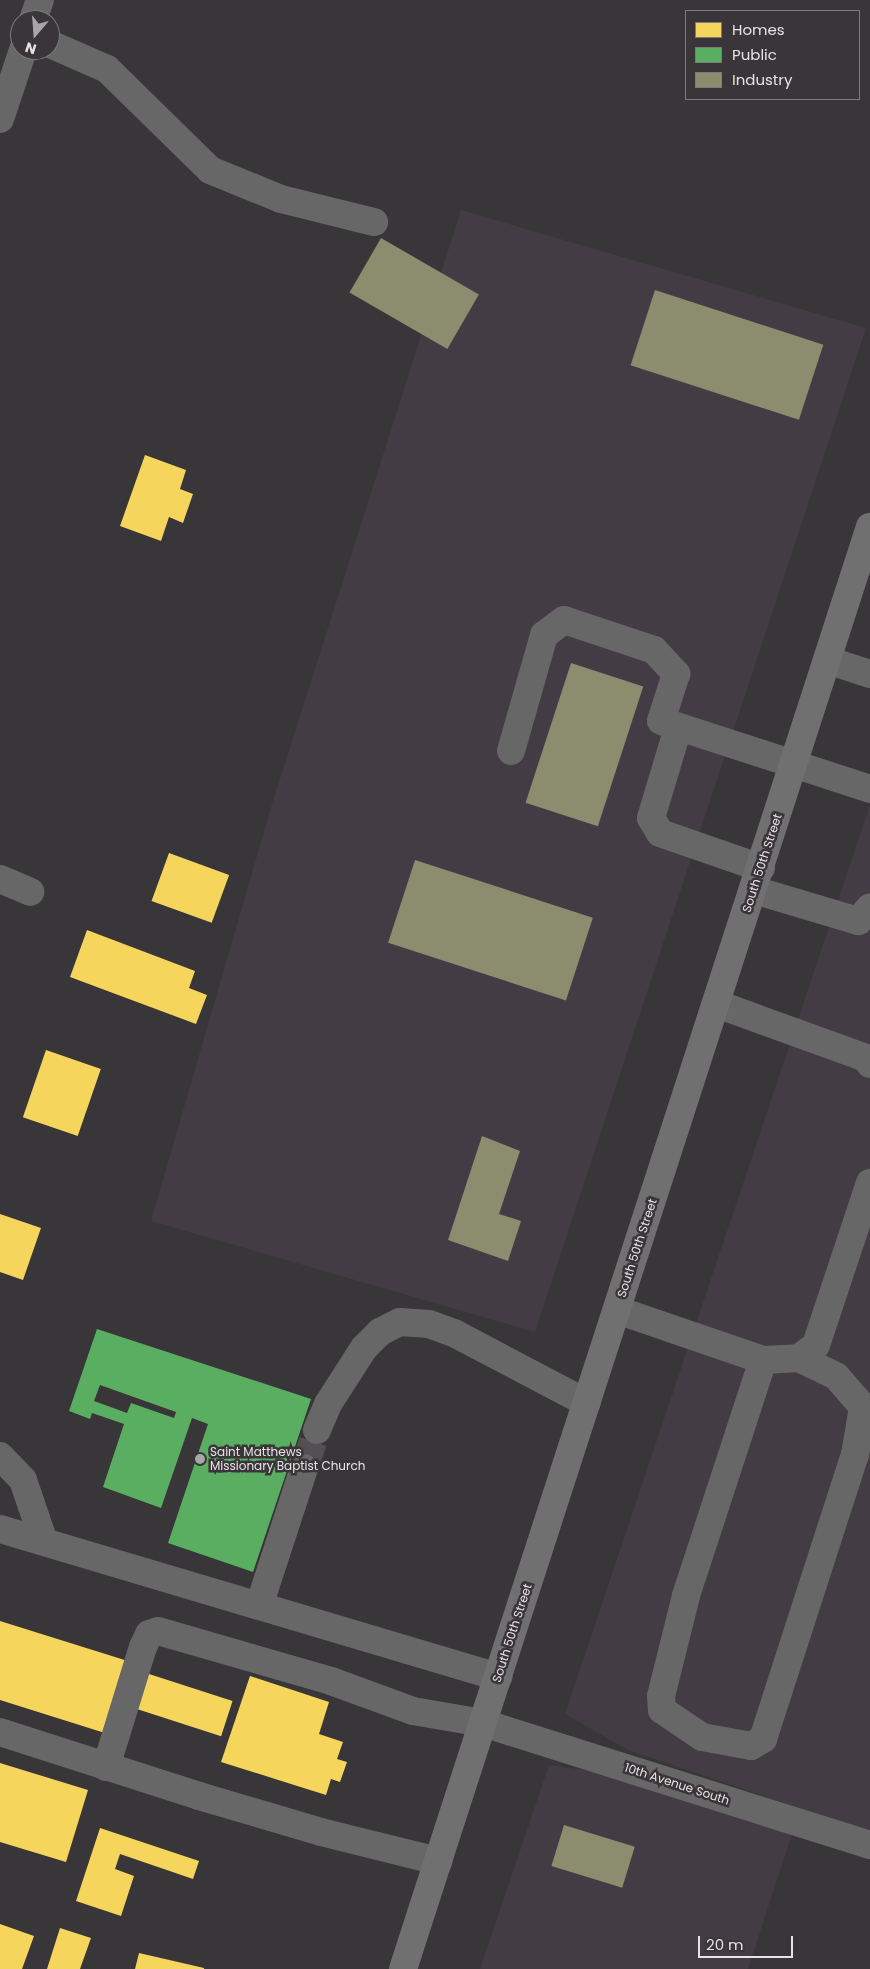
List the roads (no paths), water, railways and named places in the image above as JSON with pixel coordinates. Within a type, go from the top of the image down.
[{"type":"main road","name":"South 50th Street","points":[[403,1969],[870,527]]},
{"type":"street","points":[[60,48],[107,69],[210,170],[281,199],[374,222]]},
{"type":"street","points":[[0,119],[20,60]]},
{"type":"street","points":[[512,751],[544,635],[564,620],[654,650],[676,674],[661,722],[793,766],[870,789]]},
{"type":"street","points":[[827,660],[870,674]]},
{"type":"street","points":[[678,728],[651,818],[660,833],[757,879],[858,920],[870,907]]},
{"type":"street","points":[[0,879],[30,892]]},
{"type":"street","points":[[717,1004],[866,1058],[870,1064]]},
{"type":"street","points":[[799,1358],[816,1344],[870,1183]]},
{"type":"street","points":[[617,1310],[763,1360],[799,1358],[836,1376],[863,1407],[855,1455],[764,1739],[751,1746],[702,1737],[662,1710],[661,1696],[686,1596],[763,1360]]},
{"type":"street","points":[[317,1430],[328,1404],[364,1348],[380,1332],[400,1322],[429,1324],[454,1333],[587,1403]]},
{"type":"street","points":[[0,1456],[24,1480],[44,1542]]},
{"type":"street","points":[[260,1606],[304,1468]]},
{"type":"street","points":[[0,1529],[498,1677]]},
{"type":"street","name":"10th Avenue South","points":[[106,1767],[143,1647],[149,1634],[158,1631],[331,1681],[413,1711],[483,1723],[870,1845]]},
{"type":"street","points":[[0,1732],[106,1767],[321,1832],[438,1861]]},
{"type":"tunnel","points":[[304,1468],[317,1430]]},
{"type":"place","name":"Saint Matthews Missionary Baptist Church","points":[[200,1459]]}]
